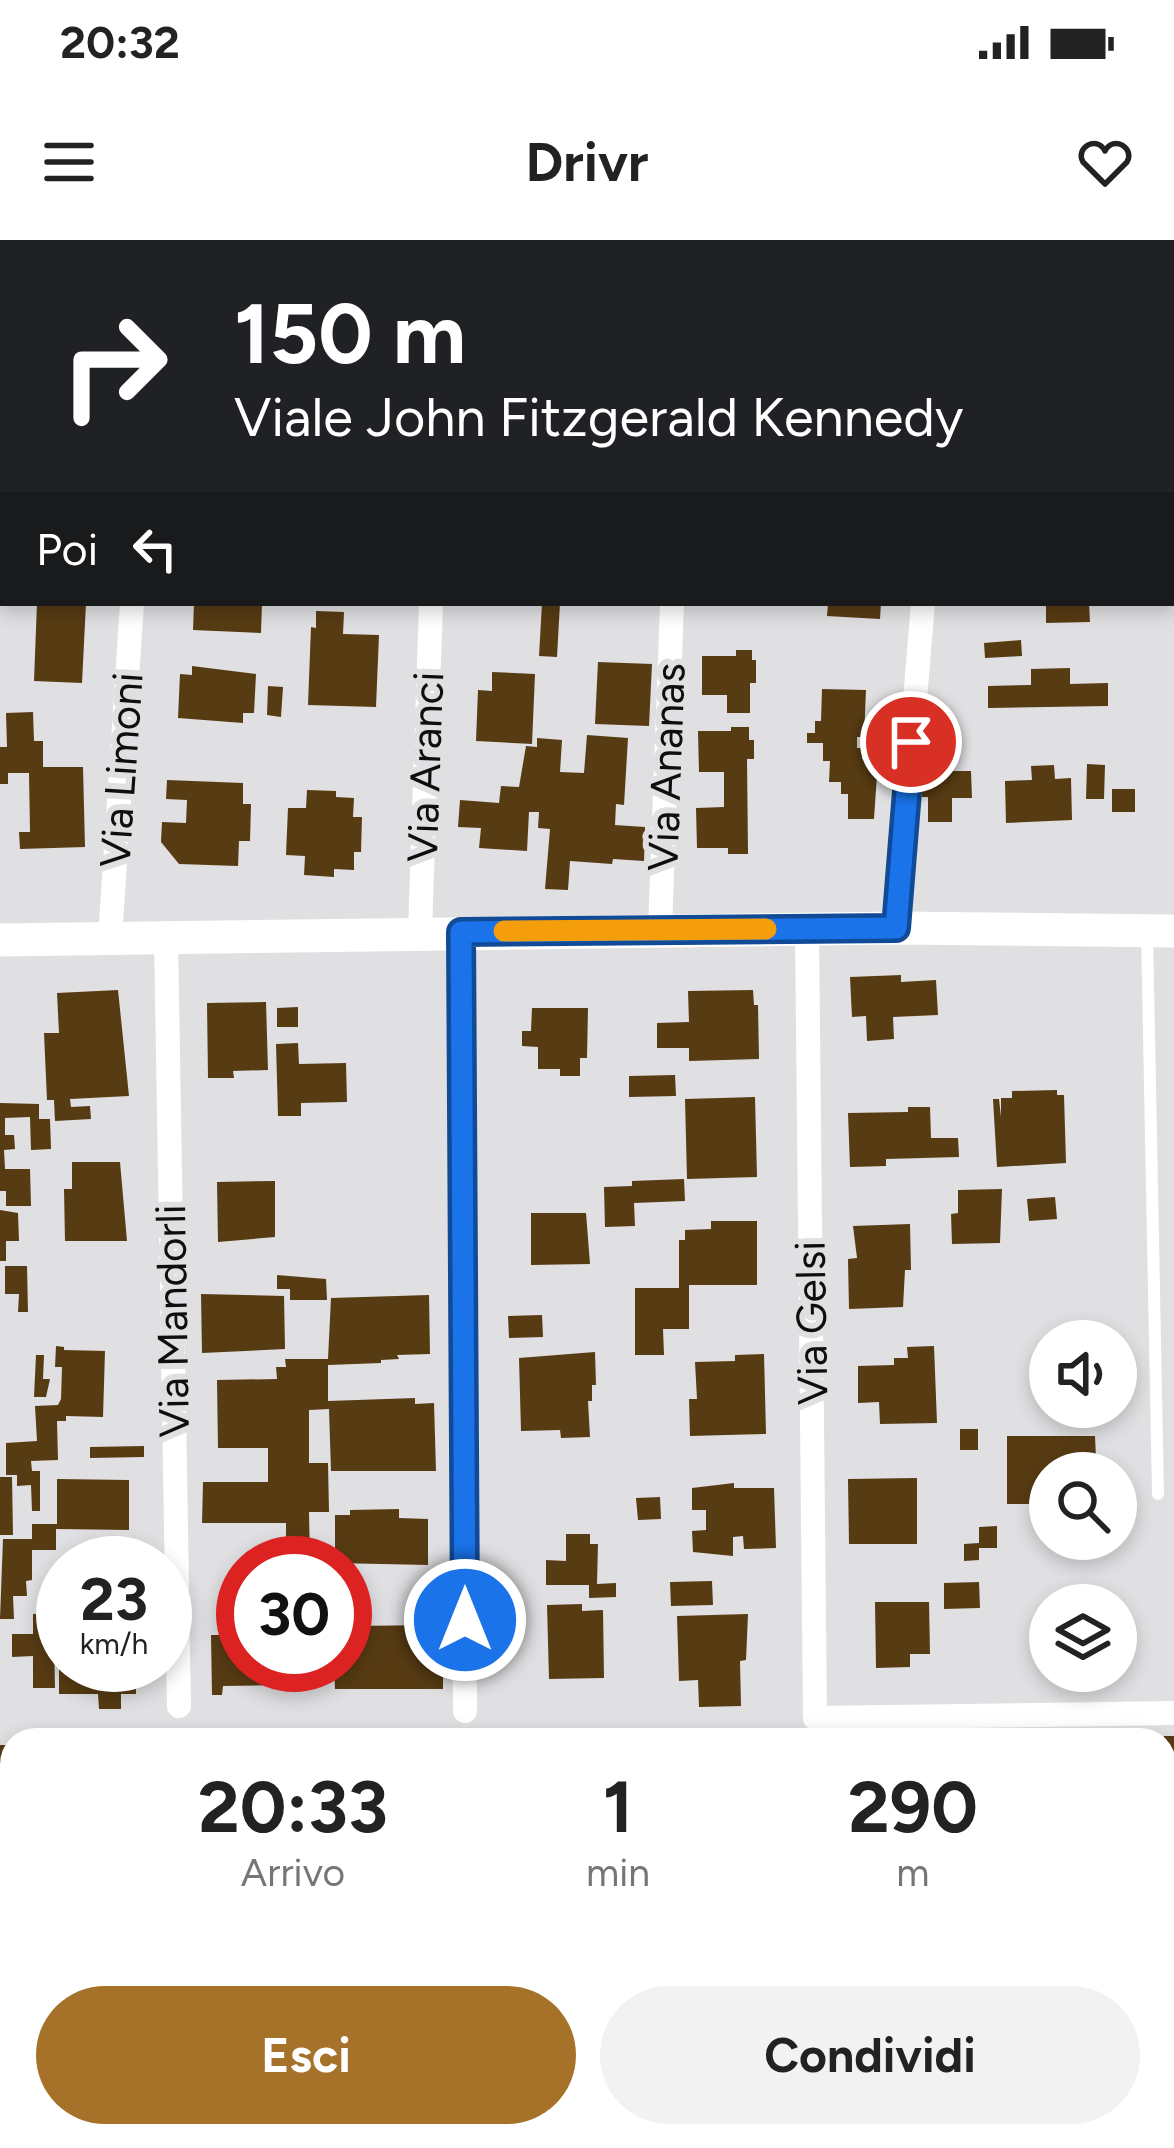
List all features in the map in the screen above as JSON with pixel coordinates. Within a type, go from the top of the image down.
[{"type":"street","name":"Via Limoni","points":[[110,938],[132,606]]},
{"type":"street","name":"Via Aranci","points":[[420,932],[431,606]]},
{"type":"street","name":"Via Ananas","points":[[660,930],[672,606]]},
{"type":"street","points":[[896,928],[923,606]]},
{"type":"street","points":[[0,940],[896,928],[1161,931]]},
{"type":"street","name":"Via Gelsi","points":[[807,929],[814,1718],[1174,1713]]},
{"type":"street","points":[[461,932],[465,1711]]},
{"type":"street","name":"Via Mandorli","points":[[166,936],[179,1706]]},
{"type":"lane","points":[[1158,1494],[1161,931]]},
{"type":"building","points":[[37,606],[86,606],[82,683],[34,681]]},
{"type":"building","points":[[194,606],[262,606],[261,633],[193,630]]},
{"type":"building","points":[[542,606],[560,606],[557,657],[539,656]]},
{"type":"building","points":[[828,606],[881,606],[880,619],[827,616]]},
{"type":"building","points":[[1046,606],[1089,606],[1090,622],[1046,623]]},
{"type":"building","points":[[316,611],[344,612],[343,634],[379,635],[376,707],[308,705],[311,627],[316,628]]},
{"type":"building","points":[[1021,640],[1022,656],[985,658],[984,643]]},
{"type":"building","points":[[736,650],[752,650],[752,660],[756,660],[750,713],[727,713],[727,695],[702,695],[702,656],[736,656]]},
{"type":"building","points":[[598,662],[652,664],[649,726],[595,724]]},
{"type":"building","points":[[192,666],[256,674],[254,713],[243,713],[243,723],[178,718],[180,674],[192,675]]},
{"type":"building","points":[[1070,668],[1070,684],[1108,683],[1108,706],[988,708],[988,686],[1031,685],[1031,669]]},
{"type":"building","points":[[492,672],[535,674],[532,744],[476,741],[478,690],[492,691]]},
{"type":"building","points":[[268,686],[283,687],[281,717],[267,715]]},
{"type":"building","points":[[822,689],[866,690],[864,737],[857,737],[857,748],[863,748],[862,759],[878,760],[874,819],[848,819],[848,794],[841,794],[841,782],[829,782],[830,761],[823,761],[823,743],[807,743],[807,733],[815,733],[815,721],[821,721]]},
{"type":"building","points":[[33,712],[34,741],[43,741],[43,767],[83,767],[85,847],[20,849],[19,832],[30,832],[29,773],[8,773],[8,784],[0,784],[0,747],[7,747],[6,713]]},
{"type":"building","points":[[731,727],[749,727],[749,740],[754,740],[754,759],[747,759],[748,854],[728,854],[728,848],[697,848],[696,808],[724,807],[724,772],[699,772],[698,731],[731,731]]},
{"type":"building","points":[[587,735],[628,738],[624,805],[616,804],[615,825],[645,827],[644,861],[570,861],[568,890],[545,889],[550,829],[538,828],[539,812],[529,812],[527,851],[479,848],[481,828],[458,827],[460,800],[499,803],[501,786],[519,787],[526,746],[537,747],[537,738],[562,740],[560,772],[584,773]]},
{"type":"building","points":[[922,751],[944,751],[944,771],[971,771],[972,798],[952,798],[952,822],[928,822],[928,797],[922,797]]},
{"type":"building","points":[[1087,764],[1105,765],[1104,799],[1086,799]]},
{"type":"building","points":[[1054,765],[1055,779],[1071,778],[1072,820],[1006,823],[1005,781],[1032,780],[1031,766]]},
{"type":"building","points":[[167,780],[243,783],[243,804],[251,804],[250,841],[239,841],[238,866],[179,864],[161,842],[162,822],[186,823],[187,800],[166,799]]},
{"type":"building","points":[[1112,789],[1135,789],[1135,812],[1112,812]]},
{"type":"building","points":[[307,790],[336,791],[336,797],[354,798],[353,817],[362,817],[361,852],[354,852],[354,870],[334,869],[334,877],[304,875],[305,856],[286,855],[288,808],[306,808]]},
{"type":"building","points":[[901,975],[901,982],[936,980],[938,1015],[893,1017],[894,1039],[867,1041],[866,1016],[852,1017],[850,977]]},
{"type":"building","points":[[118,990],[129,1096],[70,1099],[71,1107],[90,1106],[91,1119],[55,1121],[54,1100],[47,1100],[44,1033],[59,1033],[57,993]]},
{"type":"building","points":[[753,990],[754,1005],[758,1005],[759,1059],[689,1061],[689,1048],[657,1048],[657,1023],[689,1022],[688,991]]},
{"type":"building","points":[[266,1002],[268,1070],[233,1071],[234,1078],[208,1078],[207,1003]]},
{"type":"building","points":[[298,1007],[298,1027],[277,1027],[277,1008]]},
{"type":"building","points":[[532,1008],[588,1008],[587,1058],[580,1058],[580,1076],[560,1076],[560,1069],[538,1069],[538,1047],[522,1046],[522,1031],[531,1031]]},
{"type":"building","points":[[298,1043],[299,1064],[346,1063],[347,1102],[301,1103],[301,1116],[278,1116],[276,1044]]},
{"type":"building","points":[[675,1075],[676,1096],[629,1097],[629,1076]]},
{"type":"building","points":[[1057,1090],[1057,1095],[1064,1095],[1066,1163],[997,1167],[993,1099],[999,1099],[1001,1117],[1001,1098],[1012,1098],[1012,1091]]},
{"type":"building","points":[[755,1097],[757,1177],[687,1179],[685,1099]]},
{"type":"building","points":[[0,1103],[39,1104],[39,1119],[50,1119],[51,1149],[31,1150],[30,1117],[5,1118],[5,1135],[14,1135],[15,1149],[4,1150],[5,1169],[30,1169],[31,1206],[6,1206],[6,1191],[0,1191]]},
{"type":"building","points":[[908,1107],[930,1107],[931,1138],[958,1138],[959,1157],[886,1159],[886,1166],[850,1167],[848,1113],[908,1112]]},
{"type":"building","points":[[72,1162],[120,1162],[127,1241],[65,1241],[64,1189],[72,1189]]},
{"type":"building","points":[[684,1179],[685,1201],[634,1203],[635,1226],[605,1227],[604,1187]]},
{"type":"building","points":[[275,1181],[275,1237],[218,1242],[217,1182]]},
{"type":"building","points":[[1002,1189],[1000,1243],[952,1244],[951,1214],[958,1213],[958,1190]]},
{"type":"building","points":[[1055,1197],[1057,1219],[1029,1221],[1027,1199]]},
{"type":"building","points":[[0,1210],[18,1213],[19,1241],[6,1241],[6,1261],[0,1261]]},
{"type":"building","points":[[531,1213],[586,1213],[590,1264],[531,1265]]},
{"type":"building","points":[[711,1221],[757,1221],[757,1285],[689,1285],[689,1329],[663,1329],[664,1355],[635,1355],[635,1288],[679,1288],[679,1240],[685,1240],[685,1230],[711,1229]]},
{"type":"building","points":[[910,1224],[911,1270],[905,1270],[903,1307],[849,1309],[848,1259],[857,1258],[853,1226]]},
{"type":"building","points":[[5,1266],[27,1266],[28,1312],[18,1312],[19,1294],[5,1294]]},
{"type":"building","points":[[277,1275],[326,1279],[327,1300],[290,1300],[290,1289],[277,1289]]},
{"type":"building","points":[[201,1294],[284,1296],[285,1349],[202,1353]]},
{"type":"building","points":[[429,1295],[430,1354],[397,1355],[399,1359],[381,1363],[328,1365],[328,1401],[415,1398],[415,1404],[434,1403],[436,1471],[331,1471],[329,1409],[309,1410],[309,1463],[328,1463],[329,1512],[309,1512],[309,1536],[286,1536],[286,1523],[202,1523],[203,1482],[268,1482],[268,1448],[218,1448],[217,1380],[277,1379],[276,1367],[286,1367],[285,1359],[328,1359],[331,1298]]},
{"type":"building","points":[[542,1315],[543,1337],[509,1338],[508,1316]]},
{"type":"building","points":[[56,1346],[105,1351],[103,1417],[66,1416],[66,1421],[57,1421],[58,1460],[31,1461],[32,1471],[40,1471],[40,1511],[32,1511],[31,1485],[17,1486],[17,1475],[6,1475],[6,1443],[37,1441],[35,1406],[58,1405],[62,1367],[55,1367]]},
{"type":"building","points":[[934,1346],[937,1423],[880,1424],[879,1402],[858,1403],[858,1366],[894,1365],[894,1358],[908,1358],[907,1347]]},
{"type":"building","points":[[595,1352],[596,1385],[588,1401],[590,1437],[561,1438],[560,1430],[521,1431],[519,1358]]},
{"type":"building","points":[[764,1354],[766,1434],[690,1436],[689,1399],[697,1399],[695,1362],[735,1361],[735,1355]]},
{"type":"building","points":[[36,1355],[44,1355],[43,1379],[50,1379],[46,1397],[34,1397]]},
{"type":"building","points":[[960,1429],[978,1429],[978,1450],[960,1450]]},
{"type":"building","points":[[1007,1436],[1095,1436],[1096,1452],[1029,1452],[1029,1504],[1007,1504]]},
{"type":"building","points":[[144,1446],[144,1457],[90,1458],[90,1447]]},
{"type":"building","points":[[0,1477],[12,1477],[13,1535],[0,1535]]},
{"type":"building","points":[[917,1478],[917,1544],[849,1544],[848,1479]]},
{"type":"building","points":[[57,1479],[129,1480],[129,1530],[56,1529],[56,1536],[36,1536],[27,1596],[13,1596],[14,1619],[0,1619],[3,1539],[32,1539],[32,1524],[57,1524]]},
{"type":"building","points":[[734,1483],[734,1488],[774,1488],[776,1548],[744,1549],[743,1536],[733,1537],[733,1556],[693,1552],[692,1531],[706,1530],[706,1510],[692,1510],[692,1488]]},
{"type":"building","points":[[660,1497],[661,1519],[638,1520],[636,1498]]},
{"type":"building","points":[[399,1509],[399,1518],[428,1519],[428,1565],[372,1564],[372,1536],[335,1536],[335,1515],[350,1515],[350,1510]]},
{"type":"building","points":[[997,1526],[997,1548],[979,1548],[979,1560],[964,1561],[964,1544],[979,1543],[979,1527]]},
{"type":"building","points":[[566,1534],[590,1534],[590,1544],[598,1544],[597,1584],[616,1583],[616,1597],[589,1598],[589,1585],[546,1585],[546,1560],[566,1561]]},
{"type":"building","points":[[712,1581],[713,1605],[671,1606],[670,1582]]},
{"type":"building","points":[[979,1582],[980,1608],[944,1609],[944,1583]]},
{"type":"building","points":[[875,1602],[929,1602],[930,1654],[910,1654],[910,1667],[876,1668]]},
{"type":"building","points":[[582,1604],[582,1611],[603,1610],[604,1678],[549,1679],[547,1605]]},
{"type":"building","points":[[33,1614],[36,1688],[33,1656],[12,1657],[12,1634],[33,1634]]},
{"type":"building","points":[[748,1614],[746,1660],[740,1661],[741,1706],[699,1707],[698,1680],[679,1681],[677,1616]]},
{"type":"building","points":[[443,1625],[443,1689],[372,1689],[372,1626]]},
{"type":"building","points":[[211,1635],[216,1635],[216,1692],[222,1695],[212,1695]]},
{"type":"building","points":[[136,1692],[121,1694],[121,1709],[99,1709],[98,1694],[59,1694]]},
{"type":"slow traffic","points":[[504,931],[766,929]]},
{"type":"route","points":[[465,1620],[461,932],[896,928],[911,742]]}]
